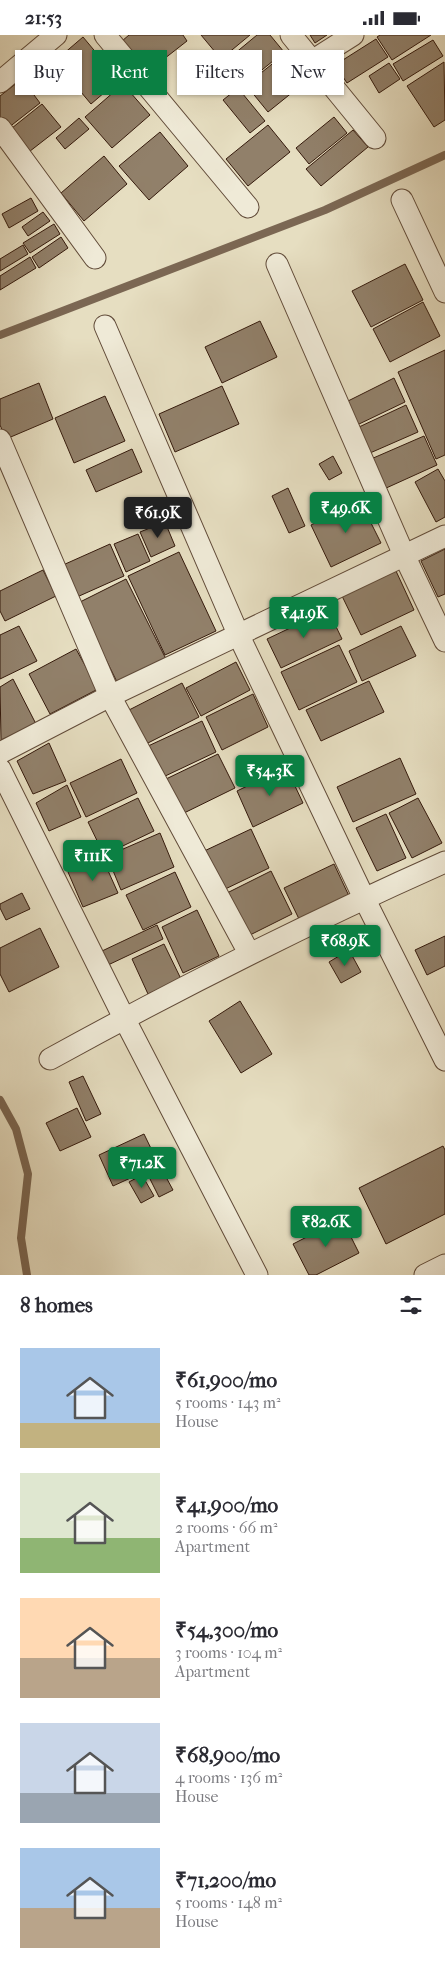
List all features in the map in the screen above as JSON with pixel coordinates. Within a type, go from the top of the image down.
[{"type":"street","points":[[0,81],[56,35]]},
{"type":"street","points":[[105,35],[248,207]]},
{"type":"street","points":[[291,35],[303,50]]},
{"type":"street","points":[[329,50],[353,35]]},
{"type":"street","points":[[339,95],[375,139]]},
{"type":"street","points":[[0,128],[95,258]]},
{"type":"street","points":[[402,200],[445,292]]},
{"type":"street","points":[[277,263],[404,555],[445,641]]},
{"type":"street","points":[[105,326],[239,636],[364,898],[445,1060]]},
{"type":"street","points":[[0,440],[110,696],[250,953]]},
{"type":"street","points":[[0,753],[110,696],[445,536]]},
{"type":"street","points":[[0,769],[124,1018],[257,1275]]},
{"type":"street","points":[[50,1059],[124,1018],[250,953],[364,898],[445,862]]},
{"type":"street","points":[[425,1275],[445,1265]]},
{"type":"building","points":[[129,35],[183,35],[187,41],[167,57],[167,50],[129,50],[122,41]]},
{"type":"building","points":[[201,35],[250,35],[232,50],[214,50]]},
{"type":"building","points":[[257,35],[270,35],[282,50],[272,50],[272,62],[262,70],[262,50],[239,50]]},
{"type":"building","points":[[310,35],[327,35],[315,43]]},
{"type":"building","points":[[380,35],[431,35],[392,60],[377,37]]},
{"type":"building","points":[[83,37],[94,50],[92,50],[92,95],[102,95],[91,104],[82,93],[82,50],[68,50]]},
{"type":"building","points":[[376,39],[388,57],[347,83],[344,78],[344,59]]},
{"type":"building","points":[[433,40],[443,56],[403,81],[393,64]]},
{"type":"building","points":[[444,62],[445,120],[434,127],[407,86]]},
{"type":"building","points":[[389,63],[400,79],[379,93],[369,76]]},
{"type":"building","points":[[272,64],[272,95],[289,95],[268,112],[254,95],[262,95],[262,72]]},
{"type":"building","points":[[15,84],[15,95],[34,95],[40,103],[8,128],[0,117],[0,96]]},
{"type":"building","points":[[110,95],[133,95],[150,115],[112,148],[85,117]]},
{"type":"building","points":[[229,95],[244,95],[265,121],[250,133],[223,100]]},
{"type":"building","points":[[42,104],[61,127],[25,155],[7,132]]},
{"type":"building","points":[[334,117],[347,133],[309,164],[296,148]]},
{"type":"building","points":[[79,118],[89,129],[65,149],[56,138]]},
{"type":"building","points":[[268,125],[290,152],[248,186],[226,159]]},
{"type":"building","points":[[353,130],[368,147],[321,186],[306,169]]},
{"type":"building","points":[[160,132],[188,166],[149,200],[119,166]]},
{"type":"building","points":[[104,156],[127,184],[84,221],[61,193]]},
{"type":"building","points":[[31,198],[38,211],[9,228],[2,214]]},
{"type":"building","points":[[43,212],[50,221],[28,236],[22,227]]},
{"type":"building","points":[[54,224],[60,234],[30,253],[23,243]]},
{"type":"building","points":[[61,237],[68,248],[39,268],[32,257]]},
{"type":"building","points":[[23,245],[28,254],[0,271],[0,259]]},
{"type":"building","points":[[30,257],[36,268],[0,290],[0,276]]},
{"type":"building","points":[[405,264],[423,300],[371,327],[352,291]]},
{"type":"building","points":[[423,302],[440,336],[390,362],[373,329]]},
{"type":"building","points":[[260,321],[277,357],[222,383],[205,347]]},
{"type":"building","points":[[445,350],[445,455],[436,459],[398,372]]},
{"type":"building","points":[[394,378],[405,402],[357,425],[346,402]]},
{"type":"building","points":[[39,383],[53,419],[6,439],[0,425],[0,399]]},
{"type":"building","points":[[222,386],[239,424],[175,452],[159,414]]},
{"type":"building","points":[[105,396],[125,441],[74,463],[55,418]]},
{"type":"building","points":[[406,405],[418,432],[370,453],[359,427]]},
{"type":"building","points":[[424,436],[437,465],[384,489],[371,459]]},
{"type":"building","points":[[132,449],[142,472],[96,492],[86,470]]},
{"type":"building","points":[[333,456],[342,473],[329,480],[319,464]]},
{"type":"building","points":[[438,469],[445,481],[445,517],[436,522],[415,482]]},
{"type":"building","points":[[288,488],[305,526],[289,533],[272,496]]},
{"type":"building","points":[[360,501],[381,543],[331,567],[311,525]]},
{"type":"building","points":[[165,522],[175,546],[151,557],[140,532]]},
{"type":"building","points":[[138,534],[150,561],[126,572],[114,544]]},
{"type":"building","points":[[110,544],[124,576],[77,597],[63,565]]},
{"type":"building","points":[[445,549],[445,594],[438,597],[421,561]]},
{"type":"building","points":[[179,552],[216,631],[165,655],[128,576]]},
{"type":"building","points":[[43,570],[56,596],[5,621],[0,611],[0,591]]},
{"type":"building","points":[[396,571],[414,610],[361,635],[342,596]]},
{"type":"building","points":[[126,579],[166,659],[118,684],[78,603]]},
{"type":"building","points":[[328,610],[342,639],[281,668],[267,639]]},
{"type":"building","points":[[19,626],[37,661],[0,679],[0,635]]},
{"type":"building","points":[[401,626],[416,656],[362,681],[349,651]]},
{"type":"building","points":[[339,645],[357,682],[299,710],[281,672]]},
{"type":"building","points":[[76,649],[98,689],[50,714],[29,674]]},
{"type":"building","points":[[236,662],[250,690],[201,716],[186,688]]},
{"type":"building","points":[[13,679],[36,724],[1,740],[0,687]]},
{"type":"building","points":[[369,681],[384,712],[321,741],[306,710]]},
{"type":"building","points":[[182,683],[199,717],[146,744],[129,710]]},
{"type":"building","points":[[253,694],[268,727],[222,750],[206,717]]},
{"type":"building","points":[[202,721],[216,752],[161,778],[146,747]]},
{"type":"building","points":[[49,743],[66,781],[33,794],[17,761]]},
{"type":"building","points":[[218,754],[235,788],[182,814],[166,779]]},
{"type":"building","points":[[400,758],[416,794],[353,822],[337,787]]},
{"type":"building","points":[[121,759],[137,793],[86,817],[70,783]]},
{"type":"building","points":[[286,767],[303,803],[253,827],[237,791]]},
{"type":"building","points":[[67,785],[81,817],[49,831],[36,803]]},
{"type":"building","points":[[138,798],[154,831],[104,855],[88,822]]},
{"type":"building","points":[[418,798],[442,843],[412,858],[389,813]]},
{"type":"building","points":[[386,814],[406,858],[377,871],[356,828]]},
{"type":"building","points":[[251,829],[269,868],[219,892],[200,853]]},
{"type":"building","points":[[160,833],[174,867],[121,890],[107,856]]},
{"type":"building","points":[[101,855],[118,893],[83,907],[68,872]]},
{"type":"building","points":[[334,864],[349,896],[299,919],[284,888]]},
{"type":"building","points":[[271,871],[292,914],[244,938],[223,895]]},
{"type":"building","points":[[175,872],[191,907],[143,930],[126,895]]},
{"type":"building","points":[[22,893],[30,909],[6,920],[0,904]]},
{"type":"building","points":[[197,910],[219,956],[183,973],[162,927]]},
{"type":"building","points":[[157,925],[163,939],[108,965],[102,951]]},
{"type":"building","points":[[40,928],[59,967],[9,992],[0,974],[0,948]]},
{"type":"building","points":[[445,936],[445,966],[427,975],[415,950]]},
{"type":"building","points":[[164,944],[181,979],[148,994],[132,959]]},
{"type":"building","points":[[349,950],[361,972],[341,983],[329,962]]},
{"type":"building","points":[[240,1001],[272,1054],[241,1073],[209,1021]]},
{"type":"building","points":[[83,1076],[101,1114],[86,1121],[69,1082]]},
{"type":"building","points":[[77,1108],[91,1137],[60,1151],[46,1123]]},
{"type":"building","points":[[144,1134],[159,1165],[113,1186],[99,1155]]},
{"type":"building","points":[[443,1146],[445,1150],[445,1214],[386,1244],[359,1188]]},
{"type":"building","points":[[160,1166],[173,1190],[159,1197],[147,1173]]},
{"type":"building","points":[[142,1175],[154,1196],[141,1203],[129,1182]]},
{"type":"building","points":[[342,1219],[359,1253],[316,1275],[309,1275],[293,1244]]},
{"type":"waterway","points":[[0,335],[325,210],[445,155]]},
{"type":"waterway","points":[[0,1100],[16,1129],[28,1174],[21,1238],[27,1275]]}]
